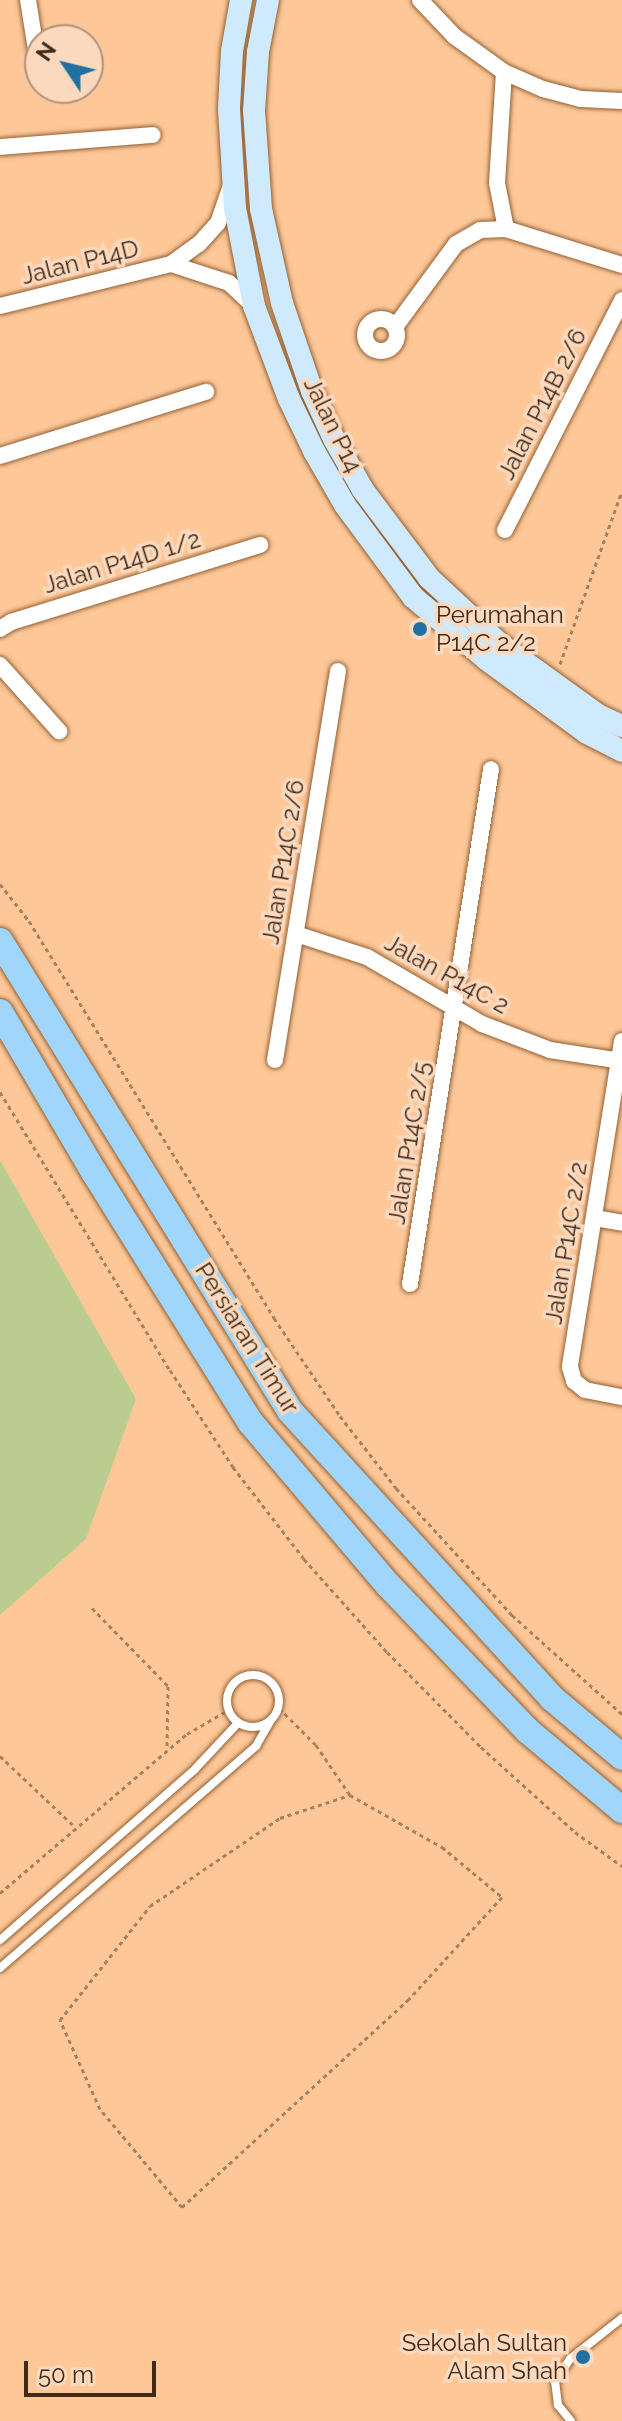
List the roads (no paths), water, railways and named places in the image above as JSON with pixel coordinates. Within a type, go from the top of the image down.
[{"type":"main road","name":"Jalan P14","points":[[241,0],[232,51],[229,109],[235,208],[254,306],[289,399],[314,451],[345,505],[413,597],[587,733],[622,751]]},
{"type":"main road","name":"Jalan P14","points":[[268,0],[258,52],[254,111],[261,209],[282,303],[312,391],[334,439],[363,490],[429,578],[501,645],[598,715],[622,726]]},
{"type":"main road","name":"Persiaran Timur","points":[[0,941],[290,1411],[553,1699],[622,1757]]},
{"type":"main road","name":"Persiaran Timur","points":[[0,1012],[94,1172],[251,1423],[388,1585],[431,1630],[528,1731],[622,1810]]},
{"type":"street","points":[[28,0],[32,24]]},
{"type":"street","points":[[420,0],[454,36],[504,72],[543,89],[581,99],[622,101]]},
{"type":"street","points":[[504,72],[497,183],[506,229]]},
{"type":"street","points":[[0,147],[153,135]]},
{"type":"street","name":"Jalan P14D","points":[[0,306],[171,264],[199,244],[218,223],[234,177]]},
{"type":"street","points":[[395,327],[456,244],[480,230],[506,229],[622,265]]},
{"type":"street","name":"Jalan P14D","points":[[171,264],[229,283],[254,306]]},
{"type":"street","name":"Jalan P14B 2/6","points":[[505,530],[622,300]]},
{"type":"street","points":[[0,456],[206,392]]},
{"type":"street","name":"Jalan P14D 1/2","points":[[0,629],[11,622],[260,545]]},
{"type":"street","points":[[0,665],[59,731]]},
{"type":"street","name":"Jalan P14C 2/6","points":[[275,1060],[338,671]]},
{"type":"street","name":"Jalan P14C 2/5","points":[[410,1284],[491,769]]},
{"type":"street","name":"Jalan P14C 2","points":[[296,934],[367,957],[455,1010],[550,1050],[620,1061]]},
{"type":"street","name":"Jalan P14C 2/2","points":[[622,1041],[570,1367],[574,1381],[585,1390],[622,1397]]},
{"type":"street","points":[[595,1218],[622,1223]]},
{"type":"lane","points":[[0,1968],[256,1746],[279,1708],[279,1692],[269,1678],[253,1674],[237,1679],[228,1693],[228,1710],[238,1723],[254,1728],[270,1722]]},
{"type":"lane","points":[[0,1940],[195,1769],[238,1723]]},
{"type":"lane","points":[[571,2421],[558,2405],[555,2382],[570,2359],[622,2318]]},
{"type":"place","name":"Perumahan P14C 2/2","points":[[420,629]]},
{"type":"place","name":"Sekolah Sultan Alam Shah","points":[[583,2357]]}]
